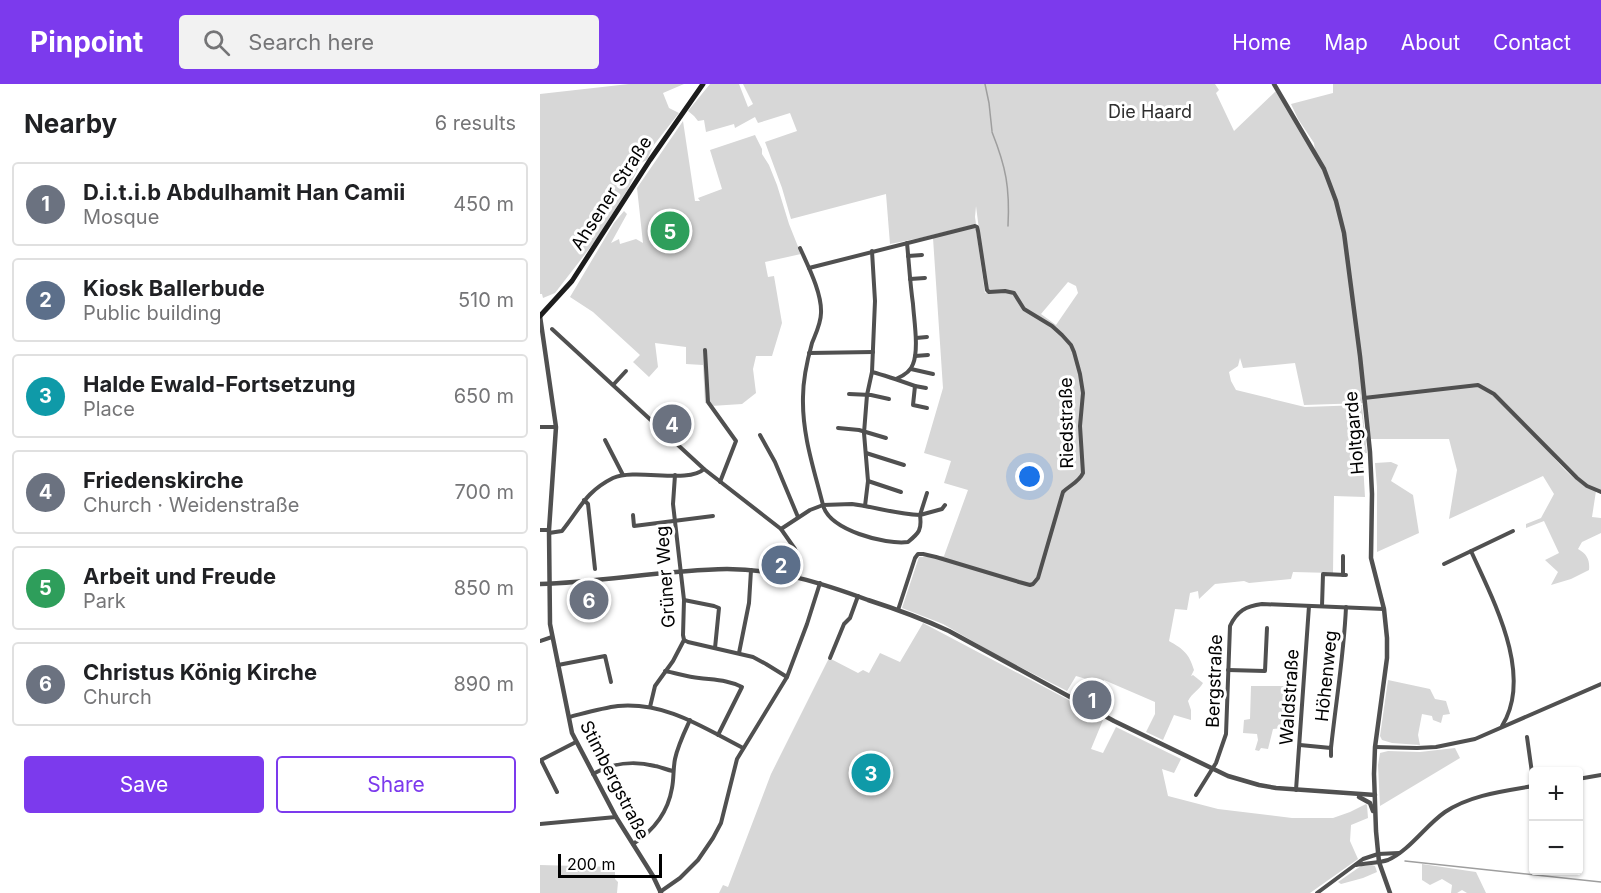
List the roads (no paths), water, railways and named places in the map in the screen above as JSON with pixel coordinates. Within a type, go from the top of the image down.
[{"type":"main road","name":"Ahsener Straße","points":[[540,316],[569,285],[650,160],[703,84]]},
{"type":"street","name":"Holtgarde","points":[[1274,84],[1324,169],[1331,184],[1344,233],[1364,398],[1372,494],[1371,558],[1384,609],[1387,639],[1387,658],[1375,747],[1375,797],[1379,862],[1390,893]]},
{"type":"street","name":"Riedstraße","points":[[898,610],[918,554],[1033,584],[1038,578],[1063,492],[1080,479],[1083,473],[1080,426],[1083,393],[1071,345],[1052,326],[1024,309],[1014,293],[987,290],[977,227],[972,226],[908,243]]},
{"type":"street","points":[[809,268],[908,243],[916,338],[915,356],[911,369],[896,379]]},
{"type":"street","points":[[800,248],[822,310],[804,378],[803,418],[824,511],[851,530],[870,538],[895,543],[908,542],[918,534],[921,524],[920,515],[927,493]]},
{"type":"street","points":[[866,506],[868,481],[864,433],[867,395],[872,372],[875,301],[872,252]]},
{"type":"street","points":[[908,256],[922,255]]},
{"type":"street","points":[[910,279],[925,278]]},
{"type":"street","name":"Stimbergstraße","points":[[540,316],[556,427],[549,531],[550,624],[568,717],[576,742],[616,817],[661,893]]},
{"type":"street","points":[[552,329],[704,469],[781,529],[799,558],[799,577]]},
{"type":"street","points":[[916,338],[927,338]]},
{"type":"street","points":[[705,350],[708,402],[736,441],[720,482]]},
{"type":"street","points":[[809,354],[873,352]]},
{"type":"street","points":[[915,356],[928,355]]},
{"type":"street","points":[[911,369],[933,374]]},
{"type":"street","points":[[614,384],[626,371]]},
{"type":"street","points":[[872,372],[926,388]]},
{"type":"street","points":[[1364,398],[1478,385],[1499,399],[1576,478],[1601,492]]},
{"type":"street","points":[[915,386],[913,405],[927,408]]},
{"type":"street","points":[[849,394],[889,399]]},
{"type":"street","points":[[540,427],[556,427]]},
{"type":"street","points":[[838,428],[859,430],[886,438]]},
{"type":"street","points":[[760,435],[775,462],[798,517]]},
{"type":"street","points":[[605,440],[623,475]]},
{"type":"street","points":[[866,453],[904,465]]},
{"type":"street","points":[[540,530],[562,531],[590,493],[614,478],[623,475],[696,474],[704,469]]},
{"type":"street","name":"Grüner Weg","points":[[650,707],[655,686],[683,642],[684,600],[673,504],[675,475]]},
{"type":"street","points":[[868,481],[901,492]]},
{"type":"street","points":[[584,500],[588,504],[595,568]]},
{"type":"street","points":[[781,529],[798,517],[823,505],[866,506],[897,513],[920,515],[942,509],[945,505]]},
{"type":"street","points":[[633,515],[634,526],[713,516]]},
{"type":"street","points":[[1444,564],[1513,531]]},
{"type":"street","points":[[1471,551],[1497,608],[1510,647],[1514,682],[1513,699],[1509,715],[1502,727]]},
{"type":"street","points":[[1322,606],[1323,574],[1345,575],[1343,556]]},
{"type":"street","points":[[540,584],[726,569],[799,577],[922,618],[1212,770],[1259,785],[1296,791],[1375,797]]},
{"type":"street","points":[[740,653],[749,603],[751,570]]},
{"type":"street","points":[[661,893],[698,860],[713,838],[720,823],[733,772],[743,748],[787,677],[820,583]]},
{"type":"street","points":[[830,658],[858,596]]},
{"type":"street","points":[[684,600],[719,608],[715,648]]},
{"type":"street","name":"Bergstraße","points":[[1196,795],[1212,770],[1226,734],[1230,626],[1241,610],[1250,605],[1262,604],[1384,609]]},
{"type":"street","name":"Waldstraße","points":[[1296,791],[1309,606]]},
{"type":"street","name":"Höhenweg","points":[[1331,756],[1346,607]]},
{"type":"street","points":[[1228,670],[1265,671],[1267,628]]},
{"type":"street","points":[[540,641],[552,637]]},
{"type":"street","points":[[683,642],[740,653],[766,664],[787,677]]},
{"type":"street","points":[[558,665],[605,656],[611,682]]},
{"type":"street","points":[[665,670],[735,683],[742,687],[718,735]]},
{"type":"street","points":[[1375,747],[1417,748],[1456,744],[1475,739],[1601,684]]},
{"type":"street","points":[[568,717],[617,706],[650,707],[690,720],[743,748]]},
{"type":"street","points":[[633,844],[645,836],[662,816],[670,797],[680,742],[690,720]]},
{"type":"street","points":[[1527,737],[1531,767]]},
{"type":"street","points":[[558,792],[541,760],[576,742]]},
{"type":"street","name":"Höhenweg","points":[[1300,745],[1331,748]]},
{"type":"street","points":[[593,774],[611,765],[624,762],[647,764],[673,771]]},
{"type":"street","points":[[1583,778],[1601,775]]},
{"type":"street","points":[[1356,865],[1386,861],[1400,853],[1445,812],[1463,803],[1529,787]]},
{"type":"street","points":[[1352,794],[1375,797]]},
{"type":"street","points":[[1362,797],[1370,803],[1376,820]]},
{"type":"street","points":[[540,824],[616,817]]},
{"type":"street","points":[[1317,893],[1363,860],[1378,854],[1400,853]]},
{"type":"waterway","points":[[985,84],[992,131]]},
{"type":"waterway","points":[[992,132],[1006,178],[1008,226]]},
{"type":"waterway","points":[[1405,861],[1601,882]]},
{"type":"place","name":"Arbeit und Freude","points":[[670,231]]},
{"type":"place","name":"Friedenskirche","points":[[672,424]]},
{"type":"place","name":"Kiosk Ballerbude","points":[[781,565]]},
{"type":"place","name":"Christus König Kirche","points":[[589,600]]},
{"type":"place","name":"D.i.t.i.b Abdulhamit Han Camii","points":[[1092,700]]},
{"type":"place","name":"Halde Ewald-Fortsetzung","points":[[871,773]]},
{"type":"park label","name":"Die Haard","points":[[1150,111]]}]
